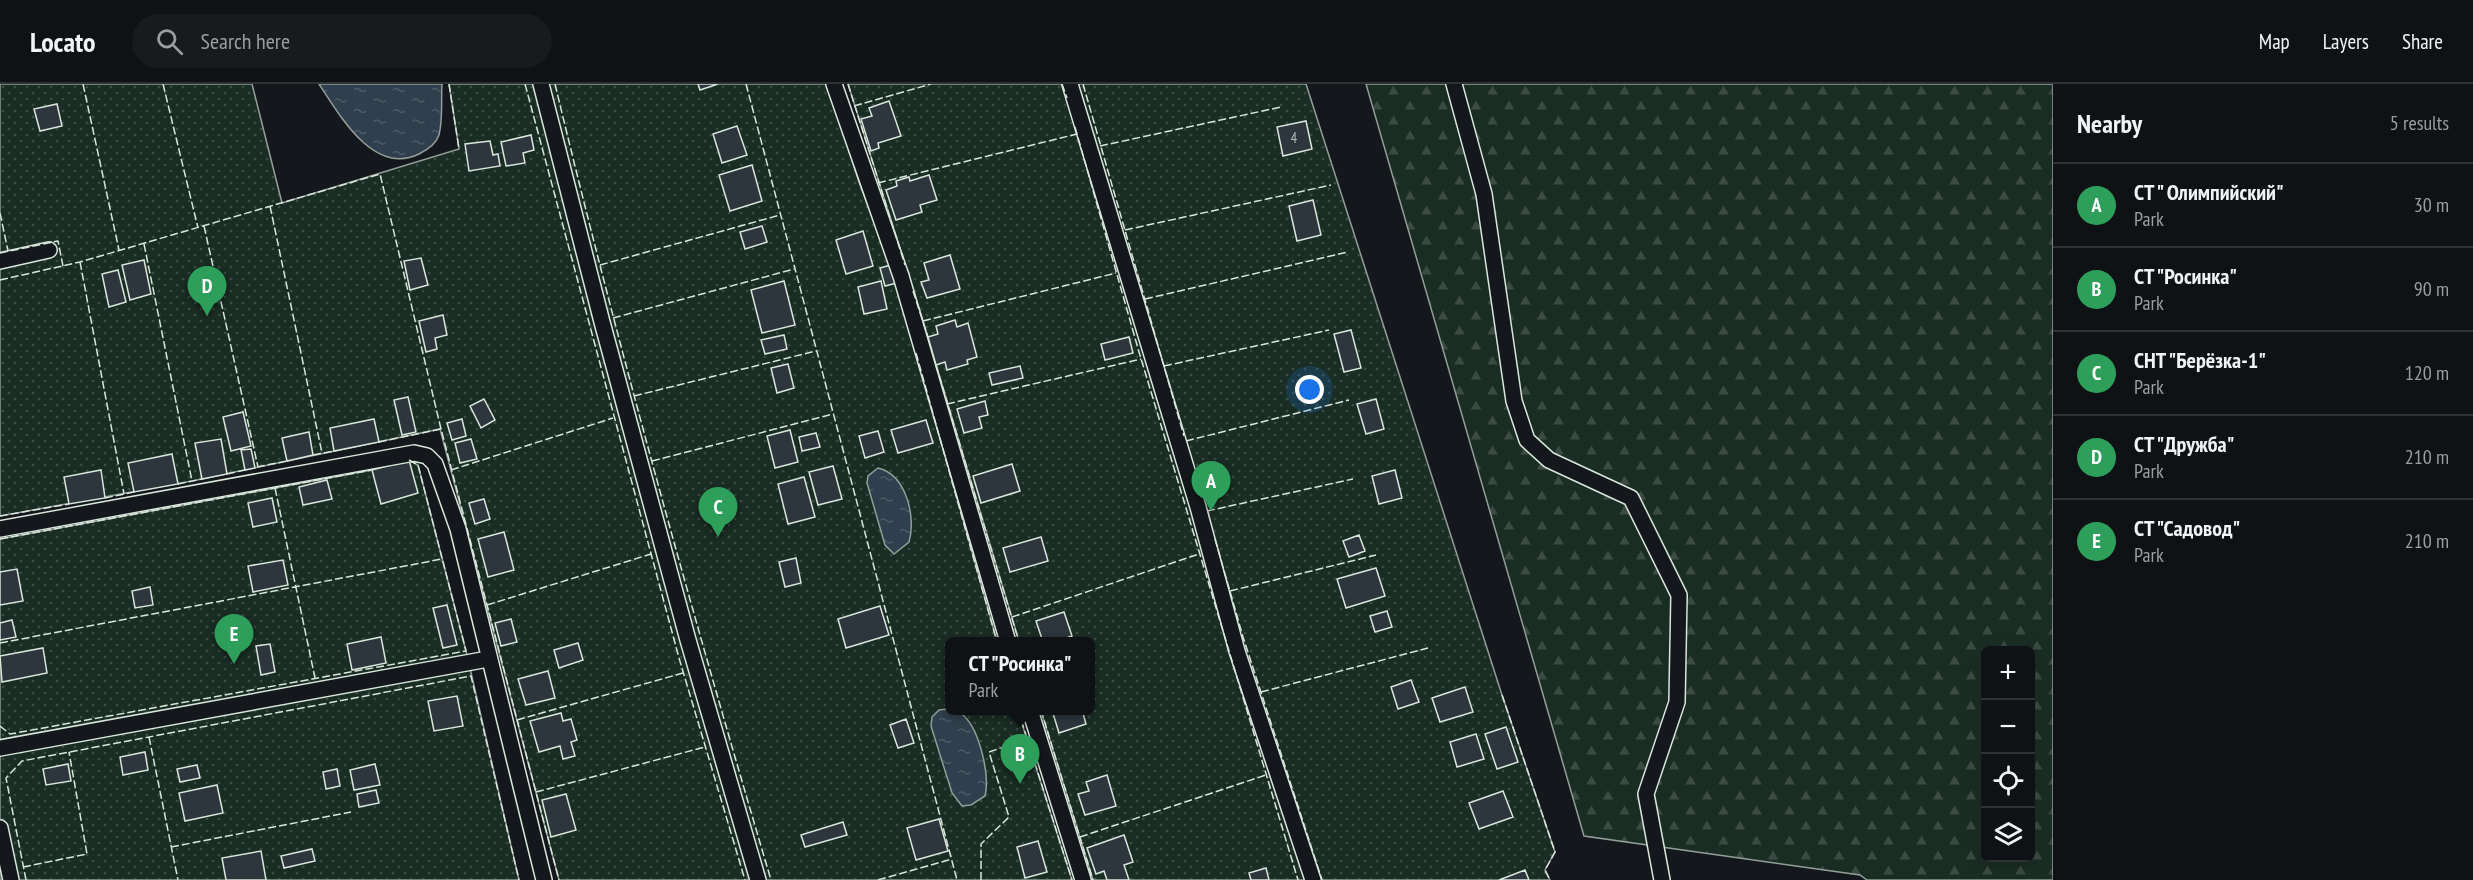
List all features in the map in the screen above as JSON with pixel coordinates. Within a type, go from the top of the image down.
[{"type":"lane","points":[[541,84],[667,560],[758,880]]},
{"type":"lane","points":[[834,84],[901,276],[1007,637]]},
{"type":"lane","points":[[1070,84],[1198,507],[1237,651],[1313,880]]},
{"type":"lane","points":[[1454,84],[1484,194],[1514,401],[1527,440],[1549,460],[1631,498],[1679,595],[1677,702],[1646,794],[1662,880]]},
{"type":"lane","points":[[0,261],[49,250]]},
{"type":"lane","points":[[0,529],[385,458],[420,454],[435,464],[458,529],[544,880]]},
{"type":"lane","points":[[0,748],[488,659]]},
{"type":"lane","points":[[1031,715],[1083,880]]},
{"type":"lane","points":[[0,828],[10,880]]},
{"type":"green space","points":[[0,84],[252,84],[282,203],[459,149],[449,84],[828,84],[859,182],[897,283],[996,637],[945,637],[945,715],[1019,715],[1072,880],[559,880],[440,429],[192,481],[0,516]]},
{"type":"green space","points":[[848,84],[1306,84],[1502,695],[1555,852],[1545,870],[1550,880],[1093,880],[1042,715],[1095,715],[1095,637],[1018,637],[923,321]]},
{"type":"green space","points":[[1366,84],[2053,84],[2053,880],[1867,880],[1860,875],[1584,836]]},
{"type":"green space","points":[[409,460],[418,465],[466,651],[519,880],[0,880],[0,539],[372,470]]},
{"type":"water","points":[[319,84],[442,84],[441,123],[438,138],[419,154],[403,159],[387,157],[373,150],[360,139],[337,112]]},
{"type":"water","points":[[878,468],[888,472],[896,479],[910,510],[909,542],[894,554],[885,545],[867,483],[868,476]]},
{"type":"water","points":[[945,709],[945,715],[963,715],[970,723],[979,743],[985,766],[985,796],[971,805],[962,806],[952,793],[931,726],[932,717],[939,710]]},
{"type":"building","points":[[698,84],[718,84],[700,90]]},
{"type":"building","points":[[889,101],[901,136],[878,143],[879,148],[871,151],[861,119],[872,116],[869,108]]},
{"type":"building","points":[[57,104],[62,126],[40,131],[34,109]]},
{"type":"building","points":[[1306,121],[1312,149],[1283,156],[1277,127]]},
{"type":"building","points":[[737,126],[747,155],[722,163],[713,134]]},
{"type":"building","points":[[531,135],[534,150],[523,153],[525,163],[506,166],[501,142]]},
{"type":"building","points":[[490,141],[493,155],[498,154],[500,166],[469,171],[465,144]]},
{"type":"building","points":[[752,165],[762,201],[730,211],[719,175]]},
{"type":"building","points":[[929,175],[937,200],[920,205],[922,212],[896,220],[886,190],[897,186],[896,181],[909,177],[910,181]]},
{"type":"building","points":[[1313,200],[1321,235],[1297,241],[1289,206]]},
{"type":"building","points":[[762,226],[767,242],[745,249],[740,232]]},
{"type":"building","points":[[863,231],[873,266],[846,274],[836,240]]},
{"type":"building","points":[[950,255],[960,289],[927,298],[921,282],[929,280],[924,263]]},
{"type":"building","points":[[421,258],[428,285],[410,290],[404,261]]},
{"type":"building","points":[[144,260],[151,294],[130,300],[122,265]]},
{"type":"building","points":[[891,265],[897,283],[885,286],[880,268]]},
{"type":"building","points":[[118,270],[126,302],[109,307],[102,274]]},
{"type":"building","points":[[784,281],[795,325],[762,333],[751,290]]},
{"type":"building","points":[[881,281],[887,309],[864,314],[858,287]]},
{"type":"building","points":[[443,315],[447,335],[435,338],[437,349],[426,352],[419,321]]},
{"type":"building","points":[[955,320],[957,327],[968,323],[977,357],[967,360],[968,364],[947,370],[945,362],[936,365],[928,337],[938,334],[936,326]]},
{"type":"building","points":[[1351,330],[1361,368],[1344,372],[1334,334]]},
{"type":"building","points":[[784,335],[787,349],[765,354],[761,340]]},
{"type":"building","points":[[1129,337],[1133,353],[1105,360],[1101,344]]},
{"type":"building","points":[[788,364],[794,388],[777,393],[771,368]]},
{"type":"building","points":[[1020,366],[1023,378],[992,385],[989,373]]},
{"type":"building","points":[[408,397],[416,432],[402,435],[394,400]]},
{"type":"building","points":[[484,399],[495,420],[481,428],[470,406]]},
{"type":"building","points":[[1376,399],[1384,429],[1366,434],[1357,404]]},
{"type":"building","points":[[985,401],[988,415],[979,417],[982,428],[964,433],[957,409]]},
{"type":"building","points":[[243,412],[251,446],[231,451],[223,417]]},
{"type":"building","points":[[374,419],[379,442],[334,451],[330,428]]},
{"type":"building","points":[[462,419],[466,436],[452,440],[447,423]]},
{"type":"building","points":[[926,420],[933,443],[898,453],[891,430]]},
{"type":"building","points":[[790,430],[798,462],[775,468],[767,436]]},
{"type":"building","points":[[878,431],[884,452],[865,458],[859,436]]},
{"type":"building","points":[[309,432],[313,455],[287,461],[282,438]]},
{"type":"building","points":[[816,433],[820,447],[802,451],[799,437]]},
{"type":"building","points":[[221,439],[227,474],[202,479],[195,443]]},
{"type":"building","points":[[471,439],[477,459],[460,463],[455,443]]},
{"type":"building","points":[[251,449],[255,468],[245,470],[241,450]]},
{"type":"building","points":[[172,454],[178,484],[134,492],[128,463]]},
{"type":"building","points":[[409,460],[418,493],[381,504],[372,470]]},
{"type":"building","points":[[1012,464],[1020,491],[981,503],[973,476]]},
{"type":"building","points":[[833,466],[842,499],[818,505],[809,472]]},
{"type":"building","points":[[101,470],[105,498],[69,504],[64,477]]},
{"type":"building","points":[[1395,470],[1402,498],[1379,504],[1372,476]]},
{"type":"building","points":[[804,477],[815,517],[788,524],[778,484]]},
{"type":"building","points":[[327,480],[332,499],[303,505],[299,487]]},
{"type":"building","points":[[272,498],[277,522],[253,527],[248,503]]},
{"type":"building","points":[[484,499],[490,519],[475,524],[469,503]]},
{"type":"building","points":[[504,532],[514,570],[488,577],[478,539]]},
{"type":"building","points":[[1359,535],[1365,551],[1349,557],[1343,541]]},
{"type":"building","points":[[1041,537],[1048,561],[1010,572],[1003,548]]},
{"type":"building","points":[[796,558],[801,583],[785,587],[779,562]]},
{"type":"building","points":[[283,560],[288,585],[253,592],[248,566]]},
{"type":"building","points":[[1376,568],[1385,596],[1346,608],[1337,579]]},
{"type":"building","points":[[17,569],[23,601],[0,605],[0,572]]},
{"type":"building","points":[[150,587],[153,605],[135,608],[132,591]]},
{"type":"building","points":[[447,605],[457,645],[443,648],[433,608]]},
{"type":"building","points":[[880,606],[889,635],[846,648],[838,619]]},
{"type":"building","points":[[1387,611],[1392,627],[1375,632],[1370,616]]},
{"type":"building","points":[[1064,612],[1072,636],[1041,637],[1036,621]]},
{"type":"building","points":[[511,619],[517,642],[501,646],[495,623]]},
{"type":"building","points":[[12,620],[16,637],[0,640],[0,623]]},
{"type":"building","points":[[381,637],[386,663],[352,670],[347,644]]},
{"type":"building","points":[[578,643],[583,660],[559,668],[554,650]]},
{"type":"building","points":[[270,644],[275,672],[261,675],[256,646]]},
{"type":"building","points":[[43,648],[47,673],[2,682],[0,656]]},
{"type":"building","points":[[548,671],[555,698],[526,705],[518,679]]},
{"type":"building","points":[[1411,680],[1419,702],[1398,709],[1391,687]]},
{"type":"building","points":[[1465,687],[1473,712],[1440,722],[1432,698]]},
{"type":"building","points":[[457,696],[463,726],[434,731],[428,701]]},
{"type":"building","points":[[561,713],[563,721],[571,719],[577,740],[571,742],[575,756],[563,759],[560,746],[539,752],[530,721]]},
{"type":"building","points":[[1054,715],[1083,715],[1086,724],[1059,733]]},
{"type":"building","points":[[906,719],[914,743],[898,748],[890,725]]},
{"type":"building","points":[[1506,727],[1518,762],[1497,769],[1485,734]]},
{"type":"building","points":[[1476,734],[1484,759],[1457,767],[1450,742]]},
{"type":"building","points":[[145,752],[148,770],[123,775],[120,757]]},
{"type":"building","points":[[68,764],[71,781],[46,785],[43,769]]},
{"type":"building","points":[[375,764],[380,785],[354,790],[350,770]]},
{"type":"building","points":[[197,765],[200,778],[180,782],[177,769]]},
{"type":"building","points":[[337,769],[340,786],[326,789],[323,772]]},
{"type":"building","points":[[1107,775],[1116,806],[1085,815],[1078,794],[1089,791],[1086,782]]},
{"type":"building","points":[[217,785],[223,813],[185,821],[179,793]]},
{"type":"building","points":[[376,790],[379,803],[359,807],[357,794]]},
{"type":"building","points":[[1503,791],[1513,817],[1479,829],[1469,803]]},
{"type":"building","points":[[566,794],[576,830],[551,837],[542,800]]},
{"type":"building","points":[[939,819],[948,851],[916,860],[907,828]]},
{"type":"building","points":[[843,822],[847,835],[805,847],[801,835]]},
{"type":"building","points":[[1124,835],[1133,862],[1124,865],[1129,880],[1107,880],[1104,871],[1096,874],[1087,848]]},
{"type":"building","points":[[1038,841],[1047,872],[1025,878],[1017,847]]},
{"type":"building","points":[[312,849],[315,861],[284,868],[281,856]]},
{"type":"building","points":[[261,851],[266,880],[226,880],[222,858]]},
{"type":"building","points":[[1266,868],[1269,880],[1251,880],[1249,873]]},
{"type":"building","points":[[1525,870],[1529,880],[1499,880]]},
{"type":"fence","points":[[83,84],[119,250]]},
{"type":"fence","points":[[163,84],[198,228]]},
{"type":"fence","points":[[449,84],[459,149]]},
{"type":"fence","points":[[525,84],[679,658],[745,880]]},
{"type":"fence","points":[[555,84],[658,483],[771,880]]},
{"type":"fence","points":[[746,84],[957,880]]},
{"type":"fence","points":[[848,84],[905,265]]},
{"type":"fence","points":[[854,106],[931,84]]},
{"type":"fence","points":[[1062,84],[1067,98]]},
{"type":"fence","points":[[1083,84],[1184,436]]},
{"type":"fence","points":[[1100,146],[1281,107]]},
{"type":"fence","points":[[1075,127],[1139,352],[1298,880]]},
{"type":"fence","points":[[878,183],[1077,134]]},
{"type":"fence","points":[[0,280],[80,262],[380,174],[441,429],[559,880]]},
{"type":"fence","points":[[1125,230],[1331,185]]},
{"type":"fence","points":[[270,206],[322,453]]},
{"type":"fence","points":[[0,213],[8,251]]},
{"type":"fence","points":[[600,265],[780,215]]},
{"type":"fence","points":[[204,226],[258,467]]},
{"type":"fence","points":[[0,253],[58,241],[63,266]]},
{"type":"fence","points":[[144,244],[192,481]]},
{"type":"fence","points":[[1145,299],[1348,252]]},
{"type":"fence","points":[[80,262],[124,494]]},
{"type":"fence","points":[[613,318],[794,269]]},
{"type":"fence","points":[[923,321],[1116,273]]},
{"type":"fence","points":[[913,291],[928,337]]},
{"type":"fence","points":[[1164,366],[1329,330]]},
{"type":"fence","points":[[634,396],[816,351]]},
{"type":"fence","points":[[916,353],[996,637]]},
{"type":"fence","points":[[947,404],[1141,359]]},
{"type":"fence","points":[[936,365],[1018,637]]},
{"type":"fence","points":[[1186,441],[1349,400]]},
{"type":"fence","points":[[652,461],[833,414]]},
{"type":"fence","points":[[451,470],[613,418]]},
{"type":"fence","points":[[379,442],[441,429]]},
{"type":"fence","points":[[313,455],[334,451]]},
{"type":"fence","points":[[0,726],[10,734],[466,651],[418,465],[409,460]]},
{"type":"fence","points":[[257,467],[287,461]]},
{"type":"fence","points":[[227,474],[245,470]]},
{"type":"fence","points":[[0,539],[372,470]]},
{"type":"fence","points":[[178,484],[202,479]]},
{"type":"fence","points":[[1207,511],[1353,479]]},
{"type":"fence","points":[[275,488],[315,678]]},
{"type":"fence","points":[[105,498],[134,492]]},
{"type":"fence","points":[[0,516],[69,504]]},
{"type":"fence","points":[[1215,539],[1243,637],[1322,880]]},
{"type":"fence","points":[[487,605],[651,554]]},
{"type":"fence","points":[[1012,617],[1199,554]]},
{"type":"fence","points":[[1230,591],[1376,555]]},
{"type":"fence","points":[[0,643],[442,559]]},
{"type":"fence","points":[[1261,692],[1428,648]]},
{"type":"fence","points":[[517,720],[683,673]]},
{"type":"fence","points":[[26,880],[6,778],[22,761],[471,676],[519,880]]},
{"type":"fence","points":[[1502,695],[1555,852],[1545,870],[1550,880]]},
{"type":"fence","points":[[1020,715],[1072,880]]},
{"type":"fence","points":[[1043,715],[1093,880]]},
{"type":"fence","points":[[149,737],[178,880]]},
{"type":"fence","points":[[981,880],[981,844],[1009,817],[989,752],[1027,739]]},
{"type":"fence","points":[[536,792],[705,747]]},
{"type":"fence","points":[[23,867],[87,854],[69,752]]},
{"type":"fence","points":[[1080,837],[1266,775]]},
{"type":"fence","points":[[171,847],[351,812]]},
{"type":"fence","points":[[878,880],[952,859]]},
{"type":"place","name":"СТ \"Дружба\"","points":[[207,316]]},
{"type":"place","name":"СТ \" Олимпийский\"","points":[[1211,511]]},
{"type":"place","name":"СНТ \"Берёзка-1\"","points":[[718,537]]},
{"type":"place","name":"СТ \"Садовод\"","points":[[234,664]]},
{"type":"place","name":"СТ \"Росинка\"","points":[[1020,784]]}]
